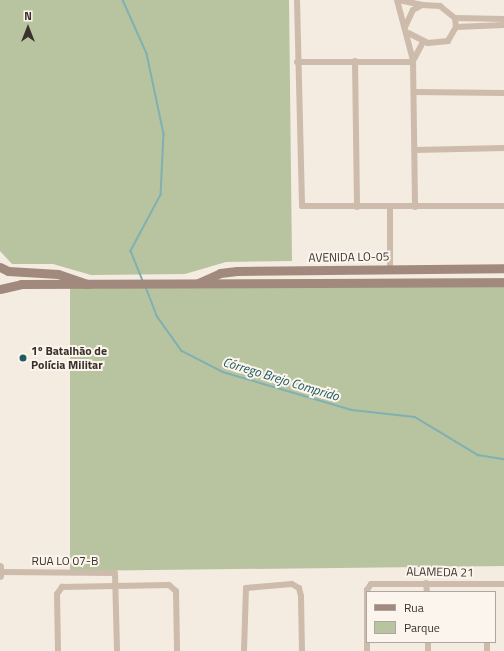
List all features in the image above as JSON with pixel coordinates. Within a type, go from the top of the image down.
[{"type":"main road","name":"AVENIDA LO-05","points":[[0,266],[8,271],[58,274],[88,284]]},
{"type":"main road","name":"AVENIDA LO-05","points":[[197,284],[220,273],[237,271],[390,268],[504,268]]},
{"type":"main road","name":"AVENIDA LO-05","points":[[0,288],[21,284],[159,285],[504,282]]},
{"type":"street","points":[[297,0],[299,203],[306,208],[504,206]]},
{"type":"street","points":[[416,207],[413,61],[398,0],[422,5],[440,6],[455,18],[504,19]]},
{"type":"street","points":[[406,30],[413,10],[422,5]]},
{"type":"street","points":[[406,30],[423,42],[448,41],[456,27],[455,18]]},
{"type":"street","points":[[456,27],[504,25]]},
{"type":"street","points":[[413,61],[423,42]]},
{"type":"street","points":[[297,62],[413,61]]},
{"type":"street","points":[[355,62],[357,208]]},
{"type":"street","points":[[414,92],[504,93]]},
{"type":"street","points":[[415,150],[504,148]]},
{"type":"street","points":[[390,208],[390,268]]},
{"type":"street","points":[[0,567],[0,576]]},
{"type":"street","name":"RUA LO 07-B","points":[[0,572],[115,572],[116,586]]},
{"type":"street","name":"ALAMEDA 21","points":[[367,591],[376,582],[504,584]]},
{"type":"street","points":[[426,583],[427,591]]},
{"type":"street","points":[[244,651],[246,588],[292,584],[298,588],[301,596],[302,651]]},
{"type":"street","points":[[486,584],[486,591]]},
{"type":"street","points":[[58,651],[57,594],[67,586],[170,586],[176,591],[176,651]]},
{"type":"street","points":[[116,586],[117,651]]},
{"type":"green space","points":[[0,0],[289,0],[292,261],[226,262],[185,274],[91,275],[53,264],[12,264],[0,251]]},
{"type":"green space","points":[[504,278],[504,566],[70,571],[70,281]]},
{"type":"waterway","name":"Córrego Brejo Comprido","points":[[123,0],[147,54],[164,134],[161,195],[131,251],[143,280]]},
{"type":"waterway","name":"Córrego Brejo Comprido","points":[[146,287],[157,316],[182,351],[223,372],[352,410],[415,417],[478,455],[504,459]]},
{"type":"place","name":"1º Batalhão de Polícia Militar","points":[[23,358]]}]
